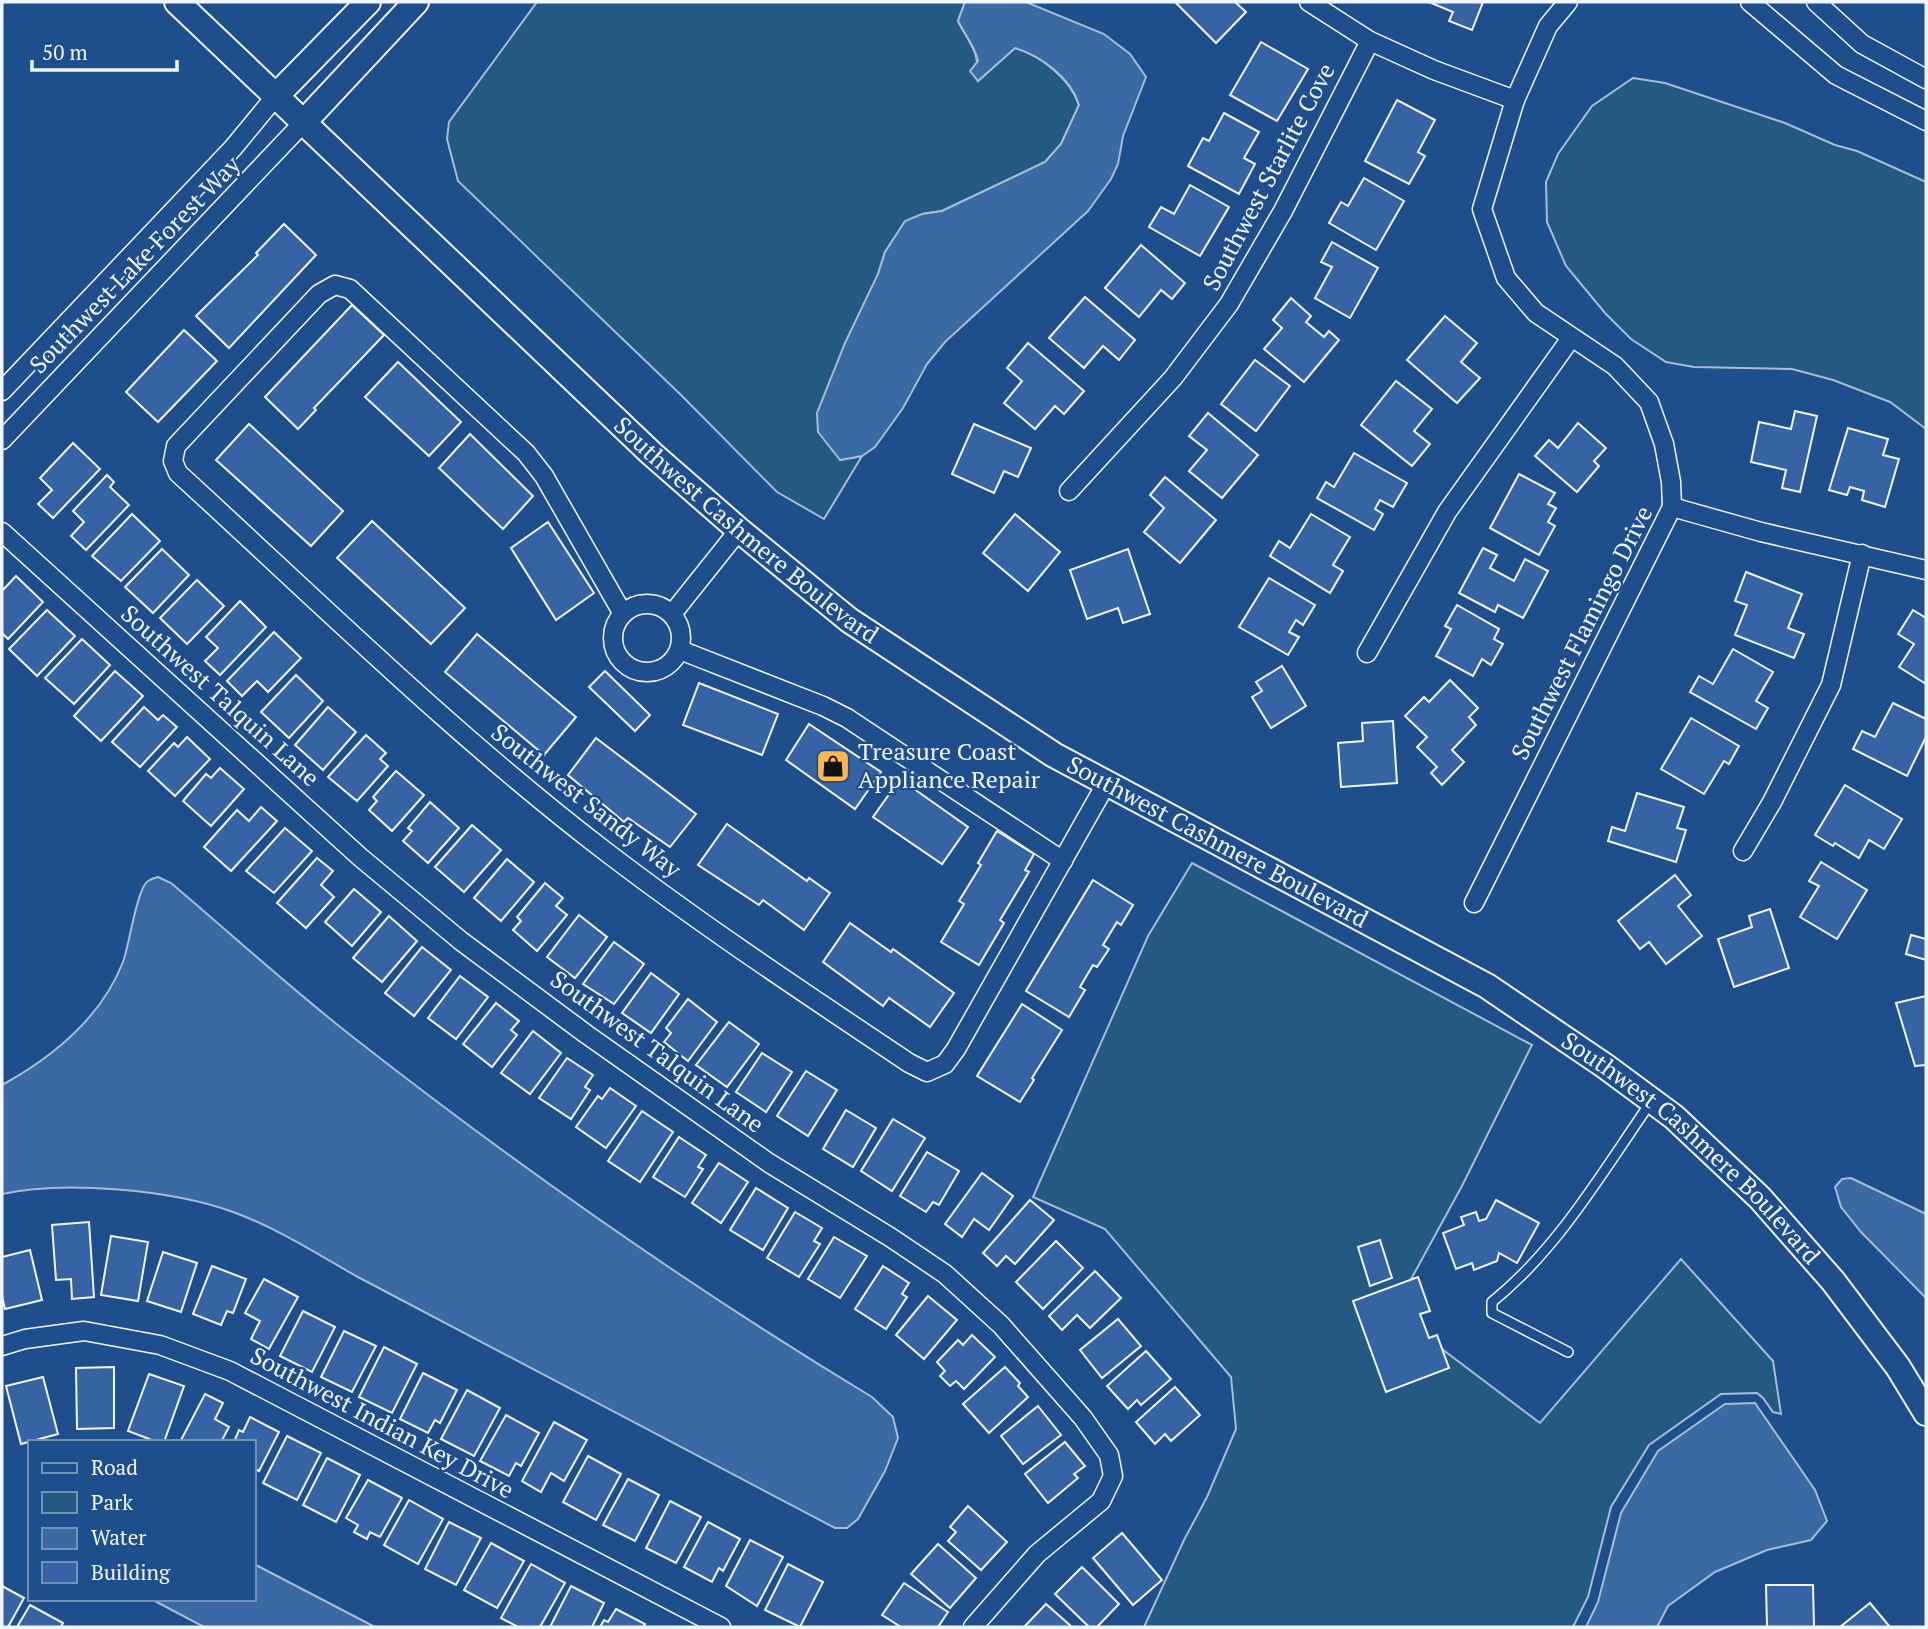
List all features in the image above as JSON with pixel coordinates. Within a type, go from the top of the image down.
[{"type":"street","name":"Southwest Cashmere Boulevard","points":[[177,2],[652,454],[849,620],[1054,755],[1487,986],[1605,1066],[1674,1117],[1760,1198],[1833,1281],[1898,1367],[1926,1413]]},
{"type":"street","points":[[275,97],[368,2]]},
{"type":"street","points":[[303,123],[416,2]]},
{"type":"street","points":[[1309,2],[1370,41],[1434,70],[1515,100]]},
{"type":"street","name":"Southwest Flamingo Drive","points":[[1474,902],[1672,507],[1671,482],[1664,444],[1649,402],[1615,366],[1536,313],[1506,278],[1482,209],[1515,100],[1548,26],[1568,2]]},
{"type":"street","points":[[1750,2],[1836,75],[1926,121]]},
{"type":"street","points":[[1816,2],[1862,44],[1926,79]]},
{"type":"street","name":"Southwest Starlite Cove","points":[[1069,491],[1172,378],[1229,304],[1283,211],[1370,41]]},
{"type":"street","name":"Southwest Lake Forest Way","points":[[2,391],[233,148],[275,97]]},
{"type":"street","name":"Southwest Lake Forest Way","points":[[2,440],[303,123]]},
{"type":"street","name":"Southwest Sandy Way","points":[[623,614],[544,476],[526,453],[350,289],[335,285],[319,294],[176,446],[173,461],[178,473],[461,733],[604,850],[722,937],[909,1063],[927,1072],[944,1064],[956,1049],[1106,784]]},
{"type":"street","points":[[79,310],[88,324],[108,329]]},
{"type":"street","points":[[1367,653],[1447,512],[1571,338]]},
{"type":"street","points":[[1672,507],[1761,532],[1926,570]]},
{"type":"street","points":[[672,614],[739,530]]},
{"type":"street","name":"Southwest Talquin Lane","points":[[2,532],[360,857],[461,941],[586,1034],[769,1163],[945,1274],[1001,1325],[1065,1397],[1109,1455],[1113,1476],[1101,1501],[1037,1554],[973,1627]]},
{"type":"street","points":[[1743,852],[1772,802],[1830,685],[1862,554]]},
{"type":"street","points":[[650,604],[662,607],[672,614],[682,635],[680,650],[672,662],[661,670],[649,673],[629,667],[616,653],[613,643],[616,624],[623,614],[638,605],[650,604]]},
{"type":"street","points":[[680,650],[847,718],[1063,861]]},
{"type":"street","name":"Southwest Indian Key Drive","points":[[2,1346],[25,1339],[84,1331],[160,1345],[230,1371],[720,1627]]},
{"type":"lane","points":[[1568,1352],[1492,1313],[1492,1302],[1514,1284],[1559,1234],[1652,1101]]},
{"type":"green space","points":[[537,2],[965,2],[958,21],[975,54],[978,81],[1015,48],[1035,56],[1053,69],[1075,95],[1079,105],[1061,144],[1045,162],[942,211],[922,214],[885,252],[878,274],[840,460],[862,456],[824,519],[777,492],[681,395],[458,181],[447,139],[449,122]]},
{"type":"green space","points":[[1633,78],[1665,83],[1785,123],[1926,182],[1926,429],[1890,402],[1833,380],[1792,369],[1694,367],[1666,362],[1631,339],[1605,313],[1566,266],[1547,222],[1546,182],[1558,154],[1592,106]]},
{"type":"green space","points":[[1192,863],[1532,1045],[1462,1186],[1393,1312],[1540,1423],[1681,1259],[1773,1361],[1781,1414],[1773,1412],[1757,1393],[1721,1394],[1649,1445],[1611,1507],[1588,1597],[1573,1627],[1144,1627],[1207,1497],[1236,1429],[1231,1377],[1105,1229],[1033,1197],[1148,936]]},
{"type":"water","points":[[965,2],[1026,2],[1104,34],[1130,54],[1146,77],[1123,136],[1118,164],[1111,179],[1088,211],[945,342],[927,364],[903,408],[875,447],[862,456],[840,460],[818,432],[817,413],[845,343],[878,274],[885,252],[905,221],[922,214],[942,211],[1045,162],[1061,144],[1079,105],[1069,86],[1054,69],[1035,56],[1015,48],[978,81],[970,71],[978,61],[977,56],[958,21]]},
{"type":"water","points":[[158,877],[171,883],[349,1034],[476,1131],[671,1268],[872,1397],[893,1417],[898,1438],[885,1471],[858,1519],[847,1528],[835,1528],[249,1218],[208,1204],[150,1193],[56,1188],[2,1194],[2,1085],[57,1049],[102,1001],[123,962],[140,894],[148,881]]},
{"type":"water","points":[[1851,1178],[1926,1214],[1926,1298],[1861,1232],[1841,1207],[1835,1187],[1842,1179]]},
{"type":"water","points":[[1755,1403],[1815,1490],[1827,1521],[1811,1540],[1767,1550],[1715,1572],[1668,1606],[1657,1627],[1586,1627],[1598,1602],[1621,1513],[1658,1451],[1725,1404]]},
{"type":"water","points":[[256,1565],[375,1627],[204,1627],[155,1601],[256,1601]]},
{"type":"building","points":[[1175,2],[1235,2],[1246,12],[1216,43]]},
{"type":"building","points":[[1429,2],[1483,2],[1472,30],[1449,21],[1453,12]]},
{"type":"building","points":[[1261,42],[1308,69],[1277,121],[1230,95]]},
{"type":"building","points":[[1397,100],[1435,120],[1418,152],[1425,156],[1409,184],[1365,161]]},
{"type":"building","points":[[1224,113],[1259,132],[1244,158],[1255,164],[1239,194],[1188,166],[1203,138],[1209,141]]},
{"type":"building","points":[[1364,178],[1404,201],[1376,250],[1329,223],[1341,202],[1348,206]]},
{"type":"building","points":[[1190,185],[1229,207],[1200,256],[1149,227],[1161,207],[1174,214]]},
{"type":"building","points":[[284,224],[316,255],[229,348],[196,316],[258,255],[256,253]]},
{"type":"building","points":[[1332,242],[1378,268],[1350,318],[1315,298],[1332,267],[1321,262]]},
{"type":"building","points":[[1141,245],[1185,283],[1172,299],[1161,290],[1139,317],[1105,288]]},
{"type":"building","points":[[1085,297],[1135,340],[1119,360],[1103,346],[1084,368],[1049,338]]},
{"type":"building","points":[[1291,298],[1311,316],[1306,322],[1324,337],[1329,331],[1339,340],[1304,382],[1264,349],[1282,328],[1273,320]]},
{"type":"building","points":[[352,305],[384,335],[314,408],[316,410],[298,429],[265,397]]},
{"type":"building","points":[[1445,316],[1477,343],[1461,362],[1480,378],[1457,403],[1407,360]]},
{"type":"building","points":[[184,330],[217,361],[158,422],[126,392]]},
{"type":"building","points":[[1028,343],[1084,391],[1064,414],[1055,406],[1035,429],[1004,403],[1022,381],[1007,368]]},
{"type":"building","points":[[1255,360],[1290,386],[1256,431],[1221,404]]},
{"type":"building","points":[[398,362],[461,422],[429,456],[365,397]]},
{"type":"building","points":[[1396,381],[1432,409],[1414,431],[1430,444],[1412,466],[1361,425]]},
{"type":"building","points":[[1795,411],[1817,416],[1800,492],[1782,488],[1786,470],[1751,462],[1759,422],[1791,429]]},
{"type":"building","points":[[1208,413],[1258,455],[1222,498],[1189,471],[1207,450],[1189,436]]},
{"type":"building","points":[[1578,423],[1606,448],[1594,461],[1599,466],[1577,492],[1535,456],[1549,440],[1558,448]]},
{"type":"building","points":[[249,424],[343,511],[311,546],[216,460]]},
{"type":"building","points":[[974,424],[1031,448],[1018,477],[1004,471],[994,493],[952,474]]},
{"type":"building","points":[[1848,428],[1888,439],[1883,455],[1899,459],[1885,507],[1862,500],[1864,491],[1850,487],[1847,495],[1829,490]]},
{"type":"building","points":[[470,434],[533,496],[503,529],[439,468]]},
{"type":"building","points":[[73,443],[100,469],[53,518],[38,504],[52,490],[40,478]]},
{"type":"building","points":[[1354,453],[1407,483],[1393,507],[1380,500],[1375,509],[1383,514],[1374,530],[1317,498],[1326,482],[1334,487]]},
{"type":"building","points":[[1519,474],[1555,493],[1548,504],[1556,508],[1548,522],[1555,526],[1539,555],[1490,528]]},
{"type":"building","points":[[107,475],[114,482],[110,487],[129,505],[86,550],[71,536],[84,522],[73,511]]},
{"type":"building","points":[[1165,477],[1216,520],[1180,563],[1144,532],[1164,508],[1150,495]]},
{"type":"building","points":[[132,514],[160,541],[121,581],[92,556]]},
{"type":"building","points":[[1015,514],[1060,552],[1028,591],[983,553]]},
{"type":"building","points":[[1311,514],[1350,537],[1333,565],[1343,571],[1330,593],[1270,556],[1279,541],[1290,548]]},
{"type":"building","points":[[372,521],[465,608],[431,644],[337,558]]},
{"type":"building","points":[[548,522],[594,593],[556,620],[511,548]]},
{"type":"building","points":[[1483,548],[1497,555],[1490,568],[1514,581],[1525,559],[1548,571],[1523,618],[1498,605],[1495,612],[1459,593]]},
{"type":"building","points":[[162,549],[189,575],[153,613],[125,587]]},
{"type":"building","points":[[1128,549],[1150,614],[1123,623],[1118,608],[1087,619],[1070,570]]},
{"type":"building","points":[[1746,572],[1802,594],[1788,628],[1804,634],[1794,658],[1735,635],[1747,605],[1735,601]]},
{"type":"building","points":[[16,576],[43,602],[8,639],[2,633],[2,591]]},
{"type":"building","points":[[1269,578],[1315,605],[1303,625],[1296,620],[1289,632],[1299,637],[1288,655],[1239,627]]},
{"type":"building","points":[[197,580],[224,606],[187,644],[160,618]]},
{"type":"building","points":[[240,601],[266,627],[220,675],[205,661],[218,648],[206,637]]},
{"type":"building","points":[[1457,605],[1499,629],[1494,639],[1503,644],[1491,665],[1482,659],[1473,676],[1436,656],[1451,629],[1445,626]]},
{"type":"building","points":[[47,610],[75,636],[37,676],[9,649]]},
{"type":"building","points":[[1913,610],[1926,618],[1926,684],[1899,667],[1914,644],[1898,634]]},
{"type":"building","points":[[274,632],[301,658],[268,692],[257,681],[242,696],[227,681]]},
{"type":"building","points":[[477,634],[576,717],[544,755],[445,672]]},
{"type":"building","points":[[82,639],[110,665],[74,704],[45,678]]},
{"type":"building","points":[[1733,649],[1773,672],[1756,701],[1768,708],[1756,729],[1690,692],[1699,676],[1713,684]]},
{"type":"building","points":[[1282,666],[1306,706],[1271,728],[1252,697],[1262,691],[1256,682]]},
{"type":"building","points":[[115,671],[143,696],[101,741],[74,716]]},
{"type":"building","points":[[605,671],[650,715],[635,731],[589,687]]},
{"type":"building","points":[[296,675],[323,701],[289,738],[261,712]]},
{"type":"building","points":[[1450,680],[1478,708],[1469,717],[1476,725],[1452,750],[1464,762],[1442,785],[1431,773],[1437,767],[1417,747],[1427,737],[1405,716],[1424,697],[1429,702]]},
{"type":"building","points":[[699,683],[778,714],[762,755],[683,725]]},
{"type":"building","points":[[1893,703],[1926,719],[1926,737],[1907,776],[1853,749],[1862,731],[1875,737]]},
{"type":"building","points":[[144,707],[158,720],[163,715],[177,727],[140,767],[112,742]]},
{"type":"building","points":[[328,707],[356,732],[323,770],[295,745]]},
{"type":"building","points":[[1691,718],[1739,746],[1729,764],[1724,761],[1704,794],[1661,769]]},
{"type":"building","points":[[1393,721],[1397,783],[1341,787],[1338,743],[1363,741],[1362,723]]},
{"type":"building","name":"Treasure Coast Appliance Repair","points":[[809,724],[881,772],[855,809],[786,760]]},
{"type":"building","points":[[366,735],[386,753],[380,759],[388,766],[357,801],[328,777]]},
{"type":"building","points":[[187,737],[210,759],[175,796],[148,771],[174,743],[178,747]]},
{"type":"building","points":[[596,738],[696,814],[670,847],[628,818],[624,822],[568,775]]},
{"type":"building","points":[[220,768],[244,789],[211,826],[183,801],[206,774],[211,778]]},
{"type":"building","points":[[396,771],[424,795],[392,831],[369,810],[377,801],[373,797]]},
{"type":"building","points":[[900,779],[968,827],[942,864],[873,817]]},
{"type":"building","points":[[1845,785],[1902,819],[1884,849],[1869,840],[1859,858],[1835,843],[1833,846],[1815,835]]},
{"type":"building","points":[[1637,793],[1684,807],[1677,828],[1686,830],[1676,862],[1608,841],[1612,827],[1625,831]]},
{"type":"building","points":[[430,802],[459,828],[428,863],[403,841],[412,831],[408,828]]},
{"type":"building","points":[[261,807],[277,821],[231,871],[204,847],[237,810],[249,821]]},
{"type":"building","points":[[727,824],[807,881],[809,878],[830,893],[804,930],[763,900],[759,905],[698,865]]},
{"type":"building","points":[[472,825],[501,850],[464,892],[435,867]]},
{"type":"building","points":[[285,828],[312,851],[274,893],[246,871]]},
{"type":"building","points":[[997,831],[1034,854],[1025,870],[1029,872],[1000,920],[1004,923],[979,965],[941,942],[964,904],[959,901],[981,865],[978,863]]},
{"type":"building","points":[[317,858],[333,871],[321,885],[334,897],[306,928],[277,903]]},
{"type":"building","points":[[507,859],[534,882],[501,921],[474,898]]},
{"type":"building","points":[[1821,862],[1867,890],[1837,939],[1800,917],[1819,886],[1809,881]]},
{"type":"building","points":[[1675,875],[1691,895],[1678,906],[1702,936],[1666,964],[1649,942],[1640,949],[1618,921]]},
{"type":"building","points":[[1093,880],[1133,905],[1121,925],[1117,922],[1103,945],[1109,949],[1097,967],[1093,965],[1080,987],[1085,990],[1069,1017],[1026,991]]},
{"type":"building","points":[[545,883],[563,898],[556,906],[567,915],[537,951],[513,930],[521,921],[517,917]]},
{"type":"building","points":[[354,889],[381,912],[352,946],[325,922]]},
{"type":"building","points":[[1770,909],[1789,968],[1734,987],[1718,939],[1752,927],[1749,916]]},
{"type":"building","points":[[579,915],[607,937],[575,978],[547,957]]},
{"type":"building","points":[[389,916],[417,941],[382,982],[353,958]]},
{"type":"building","points":[[850,923],[891,952],[893,949],[954,993],[930,1027],[889,998],[883,1006],[823,962]]},
{"type":"building","points":[[1911,935],[1926,939],[1926,960],[1906,954]]},
{"type":"building","points":[[614,942],[644,964],[614,1004],[583,984]]},
{"type":"building","points":[[422,947],[451,970],[414,1016],[385,993]]},
{"type":"building","points":[[651,973],[679,994],[651,1033],[622,1013]]},
{"type":"building","points":[[460,976],[488,997],[456,1039],[428,1018]]},
{"type":"building","points":[[1926,996],[1926,1065],[1915,1066],[1896,1003]]},
{"type":"building","points":[[688,999],[717,1022],[688,1061],[664,1042],[671,1033],[666,1028]]},
{"type":"building","points":[[496,1003],[519,1021],[511,1030],[517,1035],[492,1067],[463,1044]]},
{"type":"building","points":[[1022,1004],[1062,1030],[1020,1102],[977,1076]]},
{"type":"building","points":[[729,1022],[759,1044],[727,1087],[696,1065]]},
{"type":"building","points":[[533,1031],[561,1053],[530,1094],[501,1073]]},
{"type":"building","points":[[762,1053],[792,1072],[766,1112],[736,1092]]},
{"type":"building","points":[[567,1058],[593,1075],[585,1087],[590,1090],[571,1119],[539,1098]]},
{"type":"building","points":[[806,1071],[837,1090],[808,1136],[777,1116]]},
{"type":"building","points":[[610,1088],[636,1106],[606,1148],[576,1127],[598,1096],[602,1099]]},
{"type":"building","points":[[846,1110],[876,1128],[853,1167],[823,1149]]},
{"type":"building","points":[[642,1111],[673,1132],[640,1182],[608,1161]]},
{"type":"building","points":[[893,1119],[925,1138],[892,1191],[861,1171]]},
{"type":"building","points":[[679,1137],[706,1155],[698,1167],[703,1169],[685,1197],[653,1177]]},
{"type":"building","points":[[927,1152],[959,1171],[939,1205],[933,1202],[926,1212],[900,1196]]},
{"type":"building","points":[[719,1163],[748,1182],[721,1223],[692,1203]]},
{"type":"building","points":[[982,1173],[1013,1196],[989,1230],[974,1219],[962,1237],[945,1224]]},
{"type":"building","points":[[756,1188],[788,1208],[763,1250],[730,1230]]},
{"type":"building","points":[[1030,1200],[1054,1220],[1015,1264],[1006,1256],[997,1266],[983,1253]]},
{"type":"building","points":[[1496,1200],[1539,1223],[1517,1263],[1499,1253],[1497,1261],[1474,1270],[1472,1263],[1456,1269],[1443,1233],[1464,1225],[1461,1217],[1476,1212],[1479,1221],[1486,1219]]},
{"type":"building","points":[[795,1212],[822,1228],[814,1241],[820,1244],[799,1277],[767,1258]]},
{"type":"building","points":[[89,1222],[94,1297],[72,1299],[71,1279],[56,1280],[52,1225]]},
{"type":"building","points":[[111,1236],[148,1242],[138,1301],[101,1295]]},
{"type":"building","points":[[834,1237],[867,1256],[840,1298],[808,1279]]},
{"type":"building","points":[[1380,1240],[1392,1278],[1370,1286],[1358,1247]]},
{"type":"building","points":[[1056,1241],[1083,1268],[1043,1309],[1016,1282]]},
{"type":"building","points":[[30,1250],[42,1300],[5,1309],[2,1296],[2,1257]]},
{"type":"building","points":[[163,1252],[197,1263],[181,1312],[147,1301]]},
{"type":"building","points":[[212,1266],[246,1279],[233,1313],[227,1311],[221,1325],[193,1314]]},
{"type":"building","points":[[883,1266],[909,1283],[902,1294],[907,1297],[886,1329],[855,1309]]},
{"type":"building","points":[[1095,1271],[1121,1298],[1090,1328],[1077,1315],[1062,1330],[1049,1316]]},
{"type":"building","points":[[1418,1277],[1430,1311],[1420,1314],[1429,1338],[1437,1335],[1449,1368],[1386,1392],[1353,1301]]},
{"type":"building","points":[[264,1279],[298,1297],[269,1349],[251,1339],[260,1321],[245,1313]]},
{"type":"building","points":[[928,1296],[957,1320],[924,1359],[896,1335]]},
{"type":"building","points":[[303,1311],[335,1327],[312,1372],[280,1356]]},
{"type":"building","points":[[1118,1319],[1141,1346],[1102,1378],[1080,1350]]},
{"type":"building","points":[[344,1331],[376,1346],[352,1392],[321,1377]]},
{"type":"building","points":[[972,1335],[995,1357],[964,1389],[956,1381],[950,1386],[940,1376],[945,1371],[937,1362],[958,1340],[963,1345]]},
{"type":"building","points":[[384,1347],[417,1364],[392,1413],[359,1397]]},
{"type":"building","points":[[1146,1351],[1171,1379],[1141,1405],[1137,1400],[1128,1409],[1107,1386]]},
{"type":"building","points":[[114,1367],[114,1428],[77,1429],[76,1368]]},
{"type":"building","points":[[1005,1367],[1020,1383],[1018,1386],[1028,1397],[989,1433],[963,1404]]},
{"type":"building","points":[[423,1373],[457,1390],[440,1423],[435,1420],[428,1433],[400,1419]]},
{"type":"building","points":[[149,1374],[184,1386],[165,1440],[152,1440],[128,1431]]},
{"type":"building","points":[[43,1377],[58,1434],[21,1444],[6,1386]]},
{"type":"building","points":[[1175,1387],[1200,1415],[1171,1441],[1165,1434],[1155,1444],[1136,1422]]},
{"type":"building","points":[[467,1390],[500,1408],[474,1456],[441,1439]]},
{"type":"building","points":[[205,1394],[223,1403],[215,1419],[229,1427],[222,1440],[181,1440]]},
{"type":"building","points":[[1038,1406],[1061,1435],[1023,1464],[1001,1436]]},
{"type":"building","points":[[506,1415],[539,1433],[521,1466],[516,1463],[509,1476],[480,1461]]},
{"type":"building","points":[[250,1417],[279,1432],[259,1471],[256,1469],[256,1440],[235,1440],[239,1430],[243,1432]]},
{"type":"building","points":[[554,1422],[587,1440],[564,1481],[551,1473],[541,1492],[522,1481]]},
{"type":"building","points":[[287,1436],[321,1453],[297,1500],[263,1483]]},
{"type":"building","points":[[1065,1442],[1085,1466],[1074,1474],[1078,1478],[1048,1503],[1025,1474]]},
{"type":"building","points":[[588,1456],[621,1474],[596,1520],[563,1502]]},
{"type":"building","points":[[327,1458],[360,1475],[336,1522],[303,1505]]},
{"type":"building","points":[[628,1479],[659,1495],[635,1541],[603,1525]]},
{"type":"building","points":[[368,1480],[402,1498],[380,1537],[370,1532],[367,1539],[354,1532],[358,1525],[346,1518]]},
{"type":"building","points":[[409,1500],[443,1519],[418,1564],[384,1545]]},
{"type":"building","points":[[670,1501],[701,1517],[676,1563],[646,1548]]},
{"type":"building","points":[[968,1506],[1007,1542],[981,1570],[948,1541],[956,1532],[950,1527]]},
{"type":"building","points":[[449,1522],[481,1538],[456,1585],[425,1569]]},
{"type":"building","points":[[708,1522],[740,1539],[723,1571],[719,1568],[712,1582],[684,1567]]},
{"type":"building","points":[[1122,1533],[1162,1580],[1133,1605],[1093,1558]]},
{"type":"building","points":[[750,1540],[783,1557],[757,1606],[726,1586]]},
{"type":"building","points":[[491,1543],[524,1561],[497,1608],[464,1590]]},
{"type":"building","points":[[938,1544],[976,1578],[950,1608],[911,1574]]},
{"type":"building","points":[[531,1564],[565,1583],[540,1627],[518,1627],[501,1618]]},
{"type":"building","points":[[788,1564],[823,1582],[800,1627],[765,1610]]},
{"type":"building","points":[[1082,1567],[1119,1604],[1097,1627],[1089,1627],[1055,1594]]},
{"type":"building","points":[[904,1583],[948,1612],[938,1627],[901,1627],[882,1615]]},
{"type":"building","points":[[1766,1585],[1813,1585],[1814,1627],[1767,1627]]},
{"type":"building","points":[[2,1586],[24,1598],[8,1627],[2,1627]]},
{"type":"building","points":[[571,1586],[604,1603],[592,1627],[550,1627]]},
{"type":"building","points":[[1870,1603],[1890,1627],[1840,1627]]},
{"type":"building","points":[[1046,1604],[1072,1627],[1024,1627]]},
{"type":"building","points":[[30,1605],[63,1623],[61,1627],[17,1627]]},
{"type":"building","points":[[616,1609],[645,1624],[643,1627],[600,1627],[604,1620],[608,1622]]},
{"type":"place","name":"Treasure Coast Appliance Repair","points":[[833,766]]}]
